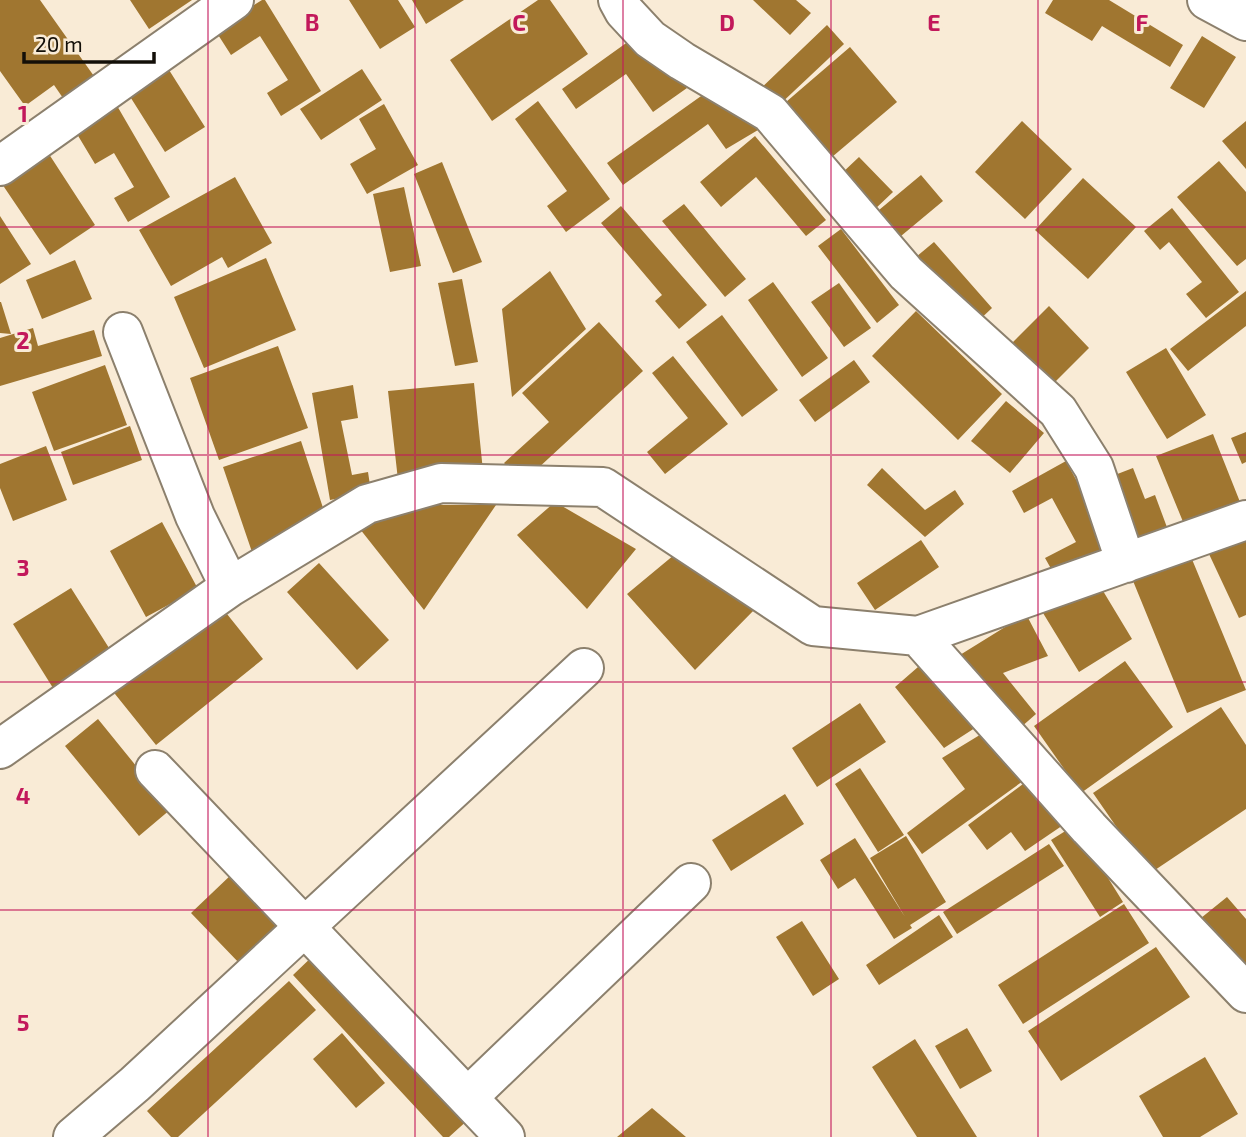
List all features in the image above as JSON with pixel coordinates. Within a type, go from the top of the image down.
[{"type":"street","points":[[0,166],[234,0]]},
{"type":"street","points":[[1208,0],[1246,21]]},
{"type":"street","points":[[626,4],[650,39],[771,113],[906,273],[1058,411],[1094,468],[1126,563]]},
{"type":"street","points":[[123,332],[195,516],[230,587]]},
{"type":"street","points":[[0,749],[230,587],[367,504],[441,483],[603,487],[813,626],[918,636],[1246,520]]},
{"type":"street","points":[[918,636],[1089,828],[1246,993]]},
{"type":"street","points":[[73,1137],[135,1084],[584,668]]},
{"type":"street","points":[[155,770],[505,1137]]},
{"type":"street","points":[[468,1097],[691,883]]},
{"type":"building","points":[[0,0],[40,0],[96,79],[65,101],[54,85],[25,106],[0,71]]},
{"type":"building","points":[[130,0],[192,0],[149,29]]},
{"type":"building","points":[[265,0],[321,91],[281,116],[267,93],[288,80],[260,36],[231,55],[215,30]]},
{"type":"building","points":[[349,0],[398,0],[415,27],[380,49]]},
{"type":"building","points":[[412,0],[464,0],[426,24]]},
{"type":"building","points":[[538,0],[550,0],[588,54],[492,121],[450,60]]},
{"type":"building","points":[[753,0],[796,0],[811,13],[790,35]]},
{"type":"building","points":[[1053,0],[1109,0],[1183,45],[1170,67],[1102,26],[1092,41],[1045,13]]},
{"type":"building","points":[[827,25],[844,44],[776,108],[759,90]]},
{"type":"building","points":[[1202,36],[1236,57],[1204,108],[1170,88]]},
{"type":"building","points":[[629,41],[687,88],[653,112],[626,74],[576,109],[562,89]]},
{"type":"building","points":[[850,47],[897,102],[832,157],[786,102]]},
{"type":"building","points":[[164,62],[205,127],[165,152],[124,87]]},
{"type":"building","points":[[362,69],[382,100],[321,140],[300,109]]},
{"type":"building","points":[[711,89],[758,130],[726,149],[708,124],[623,185],[607,163]]},
{"type":"building","points":[[538,101],[610,199],[566,232],[547,206],[567,191],[515,119]]},
{"type":"building","points":[[116,104],[170,197],[128,222],[114,198],[134,187],[114,153],[95,164],[74,129]]},
{"type":"building","points":[[384,104],[418,165],[367,194],[350,164],[376,149],[359,119]]},
{"type":"building","points":[[1022,121],[1072,169],[1025,219],[975,172]]},
{"type":"building","points":[[1246,121],[1246,169],[1222,141]]},
{"type":"building","points":[[755,136],[826,220],[806,236],[756,177],[721,207],[700,182]]},
{"type":"building","points":[[45,148],[95,225],[50,255],[0,181]]},
{"type":"building","points":[[859,157],[893,192],[874,210],[841,174]]},
{"type":"building","points":[[1219,161],[1246,192],[1246,259],[1237,266],[1177,197]]},
{"type":"building","points":[[442,162],[482,262],[453,273],[414,174]]},
{"type":"building","points":[[921,175],[943,201],[901,236],[879,210]]},
{"type":"building","points":[[235,177],[272,243],[228,268],[222,257],[171,286],[139,230]]},
{"type":"building","points":[[1083,178],[1136,227],[1088,279],[1035,230]]},
{"type":"building","points":[[404,187],[421,266],[390,272],[373,194]]},
{"type":"building","points":[[684,204],[746,279],[725,297],[662,221]]},
{"type":"building","points":[[621,206],[707,305],[679,329],[655,301],[662,295],[601,223]]},
{"type":"building","points":[[1172,208],[1239,292],[1206,318],[1186,294],[1202,282],[1169,242],[1160,250],[1144,231]]},
{"type":"building","points":[[0,216],[31,264],[0,284]]},
{"type":"building","points":[[841,229],[899,305],[877,323],[818,246]]},
{"type":"building","points":[[934,242],[992,308],[975,324],[916,257]]},
{"type":"building","points":[[266,258],[296,330],[204,368],[174,297]]},
{"type":"building","points":[[75,260],[92,299],[42,319],[26,280]]},
{"type":"building","points":[[550,271],[586,329],[512,397],[502,309]]},
{"type":"building","points":[[462,279],[478,362],[455,366],[438,283]]},
{"type":"building","points":[[773,282],[828,358],[802,377],[748,300]]},
{"type":"building","points":[[839,283],[871,328],[844,347],[811,302]]},
{"type":"building","points":[[1246,291],[1246,326],[1188,371],[1170,349]]},
{"type":"building","points":[[1,302],[11,334],[0,333]]},
{"type":"building","points":[[1049,306],[1089,348],[1048,389],[1007,348]]},
{"type":"building","points":[[916,311],[1002,394],[958,440],[872,356]]},
{"type":"building","points":[[722,315],[778,390],[742,417],[686,342]]},
{"type":"building","points":[[599,322],[643,371],[522,483],[504,463],[549,422],[522,393]]},
{"type":"building","points":[[33,328],[38,346],[94,330],[102,356],[0,386],[0,338]]},
{"type":"building","points":[[278,346],[308,428],[219,460],[190,378]]},
{"type":"building","points":[[1166,348],[1206,415],[1167,439],[1126,372]]},
{"type":"building","points":[[673,356],[728,424],[665,474],[647,452],[688,418],[652,373]]},
{"type":"building","points":[[854,360],[870,382],[815,422],[799,400]]},
{"type":"building","points":[[105,365],[127,425],[54,451],[32,392]]},
{"type":"building","points":[[474,383],[483,471],[398,480],[388,391]]},
{"type":"building","points":[[353,385],[358,418],[341,421],[352,475],[368,472],[371,492],[330,500],[312,393]]},
{"type":"building","points":[[1006,401],[1044,433],[1010,473],[971,441]]},
{"type":"building","points":[[130,426],[142,460],[73,485],[61,452]]},
{"type":"building","points":[[1246,432],[1246,462],[1242,464],[1231,438]]},
{"type":"building","points":[[1213,434],[1242,507],[1186,529],[1156,456]]},
{"type":"building","points":[[301,441],[329,526],[252,552],[223,467]]},
{"type":"building","points":[[46,446],[67,500],[13,521],[0,488],[0,464]]},
{"type":"building","points":[[1066,461],[1114,550],[1058,581],[1045,558],[1076,542],[1052,498],[1024,513],[1012,491]]},
{"type":"building","points":[[882,468],[925,510],[955,490],[964,504],[925,537],[867,485]]},
{"type":"building","points":[[1133,468],[1145,499],[1155,495],[1168,530],[1131,543],[1107,478]]},
{"type":"building","points":[[555,502],[636,549],[587,609],[517,535]]},
{"type":"building","points":[[390,505],[496,505],[424,610],[356,524]]},
{"type":"building","points":[[162,522],[198,589],[146,617],[110,551]]},
{"type":"building","points":[[1246,538],[1246,615],[1239,618],[1209,554]]},
{"type":"building","points":[[921,540],[939,567],[875,610],[857,583]]},
{"type":"building","points":[[1189,552],[1246,690],[1187,713],[1131,576]]},
{"type":"building","points":[[674,555],[756,608],[695,670],[627,594]]},
{"type":"building","points":[[319,563],[389,640],[357,670],[287,592]]},
{"type":"building","points":[[1097,581],[1132,639],[1079,672],[1043,613]]},
{"type":"building","points":[[71,588],[116,659],[58,696],[13,624]]},
{"type":"building","points":[[223,609],[263,659],[156,745],[111,689]]},
{"type":"building","points":[[1026,614],[1048,656],[1003,673],[1036,714],[1013,734],[947,663]]},
{"type":"building","points":[[1125,661],[1173,727],[1081,793],[1034,726]]},
{"type":"building","points":[[918,667],[981,724],[944,748],[895,687]]},
{"type":"building","points":[[860,703],[886,742],[817,787],[792,748]]},
{"type":"building","points":[[1221,707],[1246,745],[1246,809],[1149,874],[1093,793]]},
{"type":"building","points":[[98,719],[171,809],[139,836],[65,746]]},
{"type":"building","points":[[983,733],[1030,776],[922,854],[907,833],[965,789],[942,758]]},
{"type":"building","points":[[860,768],[904,835],[878,852],[835,784]]},
{"type":"building","points":[[1031,778],[1072,819],[1025,851],[1011,832],[987,850],[968,825]]},
{"type":"building","points":[[785,794],[804,824],[731,871],[712,840]]},
{"type":"building","points":[[1075,825],[1123,902],[1100,917],[1051,840]]},
{"type":"building","points":[[906,836],[946,902],[910,925],[912,928],[894,939],[855,878],[838,889],[820,860],[855,838],[905,917],[870,858]]},
{"type":"building","points":[[1049,844],[1064,866],[957,934],[943,912]]},
{"type":"building","points":[[233,873],[282,925],[241,965],[191,913]]},
{"type":"building","points":[[1227,897],[1246,919],[1246,971],[1201,918]]},
{"type":"building","points":[[1124,904],[1149,943],[1023,1024],[998,985]]},
{"type":"building","points":[[939,915],[953,937],[879,985],[866,965]]},
{"type":"building","points":[[802,921],[839,979],[813,996],[776,937]]},
{"type":"building","points":[[1156,947],[1190,997],[1061,1081],[1028,1031]]},
{"type":"building","points":[[317,952],[470,1118],[449,1137],[443,1137],[293,975]]},
{"type":"building","points":[[289,981],[316,1010],[178,1137],[171,1137],[147,1111]]},
{"type":"building","points":[[967,1028],[992,1071],[960,1089],[935,1046]]},
{"type":"building","points":[[342,1033],[385,1083],[356,1108],[313,1059]]},
{"type":"building","points":[[915,1039],[977,1137],[917,1137],[872,1067]]},
{"type":"building","points":[[1205,1057],[1238,1114],[1200,1137],[1163,1137],[1139,1096]]},
{"type":"building","points":[[652,1108],[686,1137],[617,1137]]}]
